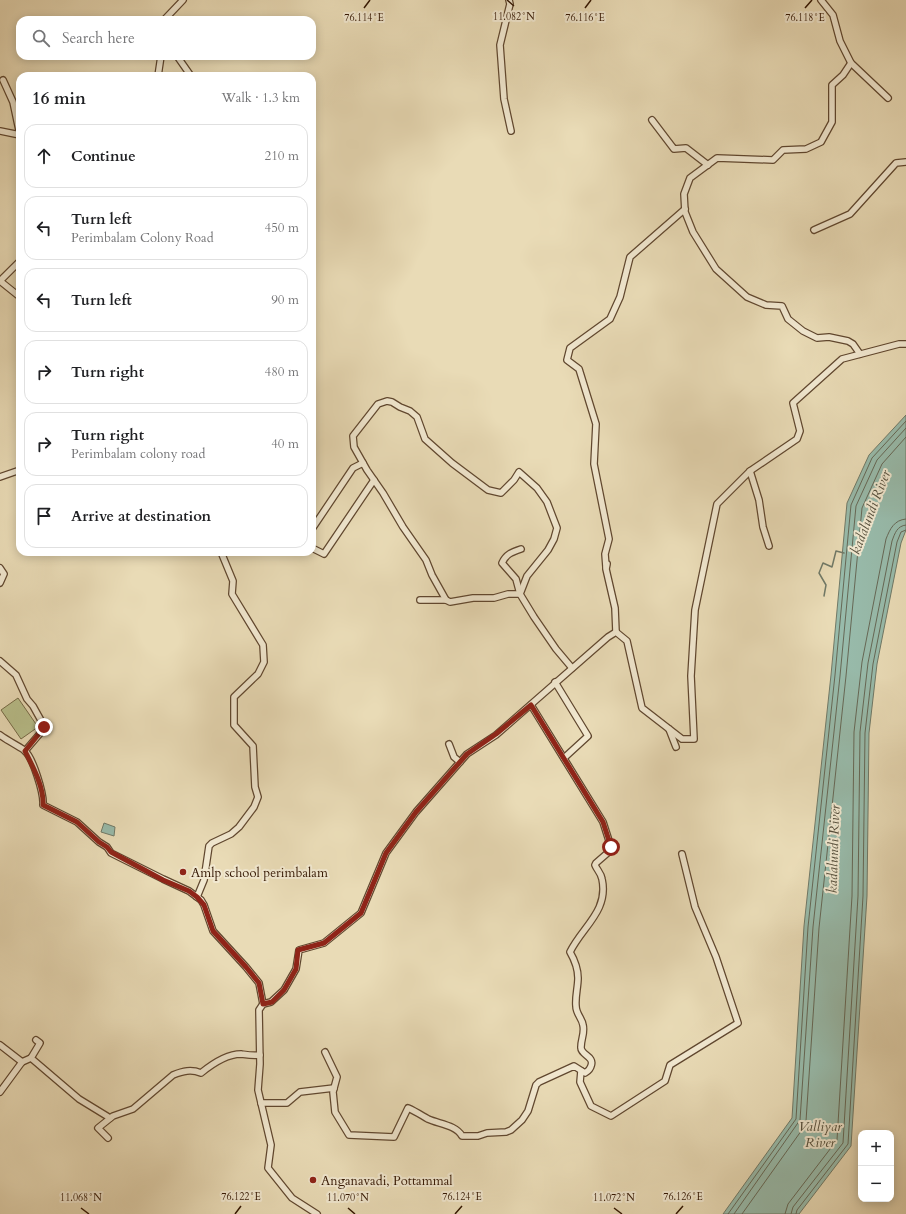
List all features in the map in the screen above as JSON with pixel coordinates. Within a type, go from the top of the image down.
[{"type":"street","points":[[168,16],[183,0]]},
{"type":"street","points":[[509,0],[510,4],[500,45],[504,98],[511,131]]},
{"type":"street","points":[[821,0],[833,15],[840,41],[851,63],[888,98]]},
{"type":"street","points":[[159,72],[160,60]]},
{"type":"street","points":[[180,60],[188,72]]},
{"type":"street","points":[[851,63],[843,75],[832,85],[832,122],[822,142],[806,149],[783,150],[773,160],[717,158],[690,178],[684,194],[685,209],[693,232],[716,269],[747,297],[766,305],[782,306],[788,319],[803,331],[817,338],[829,336],[848,341],[853,344],[860,354]]},
{"type":"street","points":[[3,80],[13,102],[16,116]]},
{"type":"street","points":[[652,120],[674,149],[686,148],[708,165]]},
{"type":"street","points":[[0,131],[16,134]]},
{"type":"street","points":[[814,230],[850,214],[896,163],[906,162]]},
{"type":"street","points":[[685,209],[630,257],[620,297],[610,319],[570,348],[567,360],[579,369],[596,424],[594,464],[609,540],[605,554],[614,608],[616,632],[627,641],[642,708],[682,739],[694,739],[691,676],[695,610],[718,504],[750,471],[796,439],[800,431],[793,403],[842,359],[899,344],[906,344]]},
{"type":"street","points":[[16,265],[0,281],[16,294]]},
{"type":"street","points":[[446,600],[432,575],[426,560],[403,527],[354,447],[353,436],[378,404],[386,401],[392,402],[410,411],[417,417],[425,439],[452,463],[488,490],[501,493],[514,480],[519,472],[537,488],[547,502],[557,528],[554,539],[548,550],[527,576],[520,594]]},
{"type":"street","points":[[316,523],[353,468],[363,463]]},
{"type":"street","points":[[0,477],[16,471]]},
{"type":"street","points":[[750,471],[759,500],[763,527],[769,546]]},
{"type":"street","points":[[316,550],[324,554],[374,480]]},
{"type":"street","points":[[521,549],[509,553],[504,558],[502,563],[516,579],[520,594],[534,617],[556,649],[572,668]]},
{"type":"street","points":[[197,897],[204,880],[209,846],[231,834],[239,827],[254,807],[258,797],[253,746],[234,725],[234,697],[258,674],[264,662],[263,645],[232,594],[234,581],[223,556]]},
{"type":"street","points":[[606,567],[608,560]]},
{"type":"street","points":[[0,568],[4,574],[0,583]]},
{"type":"street","points":[[420,600],[446,600],[450,602],[473,598],[494,598],[508,594],[520,594]]},
{"type":"street","points":[[317,1214],[292,1198],[268,1168],[270,1145],[258,1090],[260,1055],[259,1010],[263,1004],[272,1002],[284,990],[296,969],[298,950],[324,943],[361,913],[386,853],[416,812],[467,754],[496,734],[531,705],[555,682],[608,637],[616,632]]},
{"type":"street","points":[[0,661],[16,675],[27,699],[36,710],[43,724],[42,730],[25,751]]},
{"type":"street","points":[[555,682],[588,736],[564,758]]},
{"type":"street","points":[[325,1052],[337,1077],[333,1092],[335,1112],[348,1135],[394,1137],[408,1108],[430,1120],[460,1132],[462,1136],[468,1137],[487,1133],[506,1132],[511,1130],[522,1120],[528,1111],[536,1085],[541,1080],[574,1066],[582,1072],[588,1072],[592,1062],[580,1048],[584,1029],[583,1024],[577,1014],[578,978],[570,952],[590,925],[599,908],[602,896],[602,878],[595,865],[611,850],[611,847],[603,822],[531,705]]},
{"type":"street","points":[[669,729],[676,747]]},
{"type":"street","points":[[0,735],[25,751],[35,771],[43,798],[43,805],[77,822],[111,852],[163,880],[189,891],[197,897],[204,905],[213,931],[259,983],[263,1004]]},
{"type":"street","points":[[449,744],[454,757],[460,762]]},
{"type":"street","points":[[582,1072],[580,1082],[591,1106],[611,1116],[665,1081],[670,1065],[738,1023],[716,957],[695,907],[682,854]]},
{"type":"street","points":[[0,1092],[22,1062],[30,1058],[40,1043],[36,1040]]},
{"type":"street","points":[[0,1045],[22,1062]]},
{"type":"street","points":[[108,1138],[98,1128],[113,1116],[134,1109],[173,1074],[193,1070],[201,1073],[214,1063],[228,1056],[240,1054],[251,1056],[260,1055]]},
{"type":"street","points":[[30,1058],[79,1099],[110,1118]]},
{"type":"street","points":[[261,1102],[287,1103],[300,1092],[334,1088]]},
{"type":"green space","points":[[18,698],[38,727],[21,739],[1,710]]},
{"type":"water","name":"Valliyar River","points":[[906,415],[906,530],[901,543],[877,664],[869,733],[867,896],[851,1146],[799,1214],[723,1214],[792,1118],[804,926],[831,675],[847,503],[869,455]]},
{"type":"water","points":[[104,823],[115,827],[114,836],[101,832]]},
{"type":"waterway","name":"kadalundi River","points":[[824,596],[826,585],[819,573],[823,563],[832,567],[836,551],[844,553]]},
{"type":"place","name":"Amlp school perimbalam","points":[[183,872]]},
{"type":"place","name":"Anganavadi, Pottammal","points":[[313,1180]]},
{"type":"route","points":[[44,727],[25,751],[35,771],[43,798],[43,805],[77,822],[111,852],[163,880],[189,891],[201,900],[213,931],[259,983],[263,1004],[272,1002],[284,990],[296,969],[298,950],[324,943],[361,913],[386,853],[416,812],[467,754],[496,734],[531,705],[603,822],[611,847]]}]
